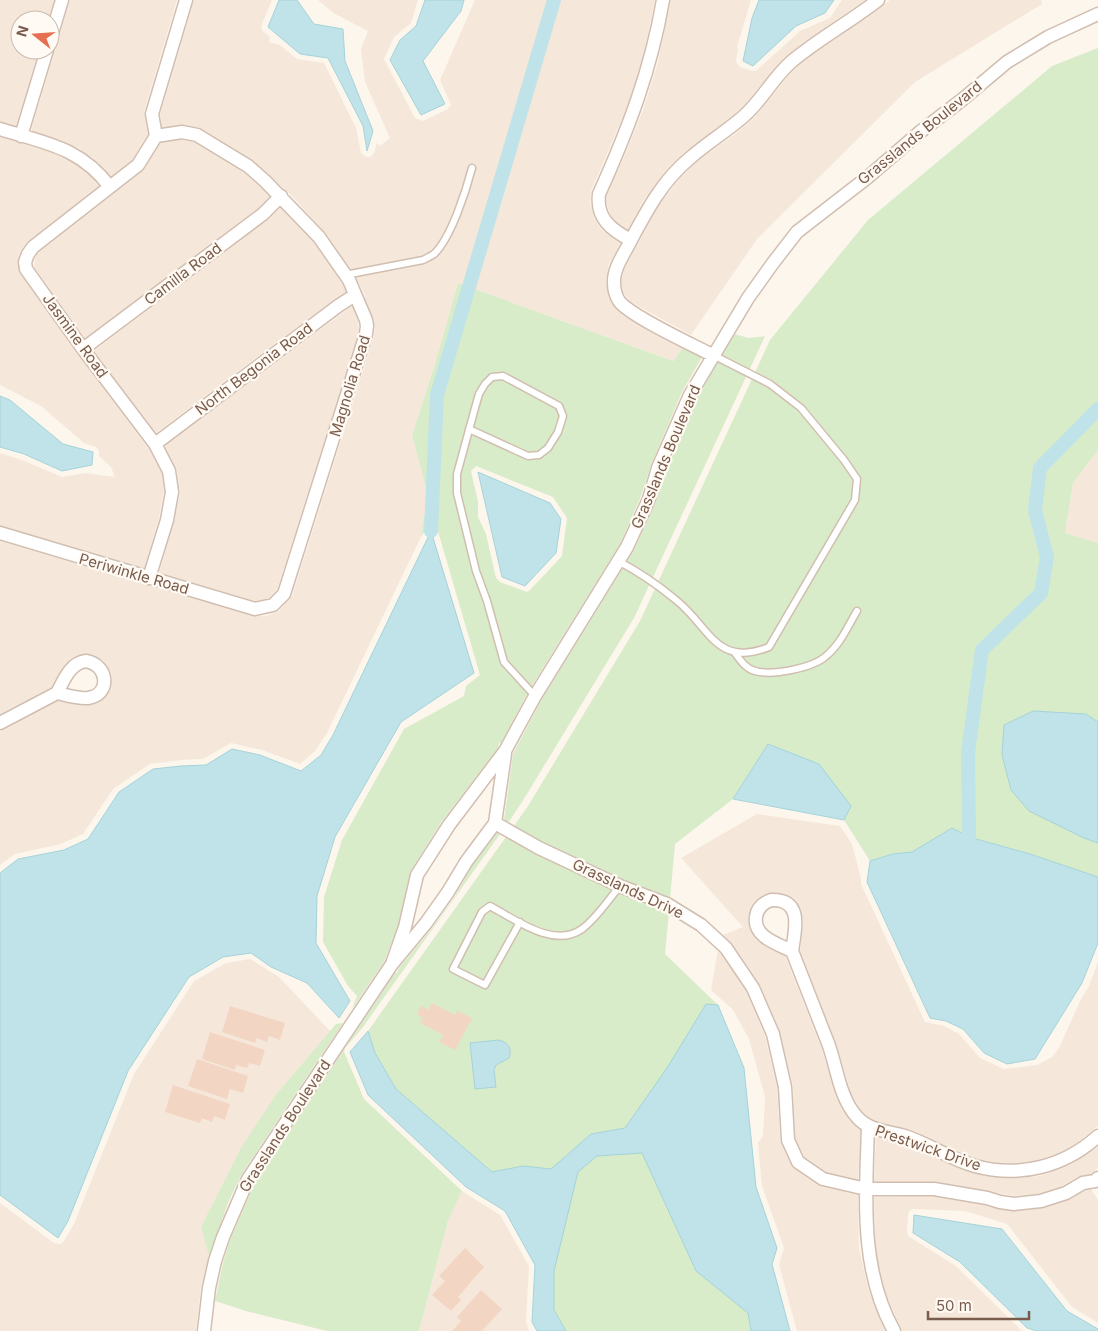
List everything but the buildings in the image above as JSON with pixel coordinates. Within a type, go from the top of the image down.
[{"type":"street","points":[[156,136],[152,114],[186,0]]},
{"type":"street","points":[[631,240],[617,233],[606,224],[598,202],[599,194],[636,107],[650,60],[663,0]]},
{"type":"street","points":[[712,355],[638,315],[620,302],[613,282],[616,268],[650,204],[675,172],[691,157],[729,130],[747,113],[790,63],[878,0]]},
{"type":"street","name":"Grasslands Boulevard","points":[[392,964],[405,928],[416,875],[448,825],[506,751],[535,696],[627,547],[649,499],[658,468],[690,395],[712,355],[748,298],[797,232],[868,177],[920,132],[1007,62],[1048,36],[1098,14]]},
{"type":"street","points":[[21,136],[44,60]]},
{"type":"street","points":[[0,129],[58,146],[74,154],[99,172],[110,187]]},
{"type":"street","name":"Magnolia Road","points":[[156,136],[182,132],[197,135],[248,166],[281,196],[319,237],[345,275],[366,320],[366,334],[284,594],[279,601],[269,607]]},
{"type":"street","name":"Jasmine Road","points":[[149,578],[167,520],[172,492],[169,471],[154,444],[26,269],[26,262],[28,254],[33,247],[138,165],[156,136]]},
{"type":"street","name":"Camilla Road","points":[[83,349],[263,214],[281,196]]},
{"type":"street","name":"North Begonia Road","points":[[154,444],[355,295]]},
{"type":"street","name":"Periwinkle Road","points":[[0,533],[256,609],[269,607]]},
{"type":"street","points":[[0,723],[57,693]]},
{"type":"street","name":"Grasslands Boulevard","points":[[204,1331],[209,1288],[215,1261],[248,1178],[392,964],[426,923],[466,862],[495,823],[506,751]]},
{"type":"street","name":"Grasslands Drive","points":[[495,823],[539,848],[620,886],[667,904],[701,925],[726,948],[753,988],[773,1034],[785,1087],[788,1140],[798,1162],[822,1179],[866,1189],[934,1189],[1014,1204],[1041,1201],[1066,1192],[1083,1183],[1097,1182]]},
{"type":"street","name":"Prestwick Drive","points":[[792,951],[828,1045],[844,1095],[856,1116],[868,1127],[905,1137],[974,1166],[1006,1171],[1037,1169],[1055,1164],[1077,1153],[1098,1136]]},
{"type":"street","name":"Prestwick Drive","points":[[868,1127],[867,1247],[875,1286],[894,1331]]},
{"type":"lane","points":[[345,275],[423,260],[434,254],[452,223],[467,188],[472,168]]},
{"type":"lane","points":[[618,561],[642,574],[678,601],[715,643],[735,653],[754,653],[769,647],[855,500],[857,479],[844,460],[801,408],[770,384],[712,355]]},
{"type":"lane","points":[[469,429],[528,456],[539,455],[548,448],[558,432],[563,416],[559,406],[503,376],[492,377],[479,394],[469,429],[457,474],[457,493],[476,571],[487,601],[504,662],[535,696]]},
{"type":"lane","points":[[735,653],[743,664],[754,671],[792,670],[812,666],[834,648],[857,611]]},
{"type":"lane","points":[[520,922],[485,985],[453,969],[482,912],[490,906],[550,937],[568,936],[581,930],[595,917],[620,886]]},
{"type":"shaded area","points":[[0,0],[54,0],[51,10],[10,10],[10,60],[36,60],[16,127],[0,122]]},
{"type":"shaded area","points":[[70,0],[177,0],[144,112],[148,134],[132,160],[111,177],[93,158],[78,148],[31,131],[52,60],[60,60],[60,34]]},
{"type":"shaded area","points":[[194,0],[272,0],[261,26],[262,30],[270,37],[269,42],[280,45],[297,59],[324,63],[356,128],[361,153],[366,157],[370,157],[374,153],[377,143],[380,146],[390,138],[365,82],[361,49],[368,31],[335,14],[318,0],[418,0],[411,23],[394,37],[384,59],[415,118],[423,121],[448,109],[451,105],[440,80],[475,0],[655,0],[643,58],[628,105],[591,191],[590,203],[595,220],[601,229],[621,243],[609,264],[606,280],[613,304],[629,318],[683,347],[673,361],[458,283],[412,435],[429,495],[421,537],[327,733],[315,751],[300,764],[262,750],[231,743],[203,759],[150,764],[113,789],[83,834],[61,844],[15,854],[0,865],[0,732],[58,700],[89,705],[100,701],[111,688],[112,680],[111,672],[103,660],[87,654],[76,656],[65,664],[51,688],[0,715],[0,541],[253,616],[266,616],[279,611],[292,596],[374,336],[373,319],[364,298],[366,297],[356,277],[325,233],[292,196],[253,161],[201,129],[180,125],[162,128],[160,115]]},
{"type":"shaded area","points":[[671,0],[751,0],[737,47],[736,60],[740,67],[756,71],[800,31],[830,18],[842,0],[865,0],[784,58],[741,109],[724,124],[685,152],[669,167],[643,201],[627,231],[612,220],[606,196],[643,110],[658,62]]},
{"type":"shaded area","points":[[890,0],[1041,0],[1042,4],[915,82],[757,239],[691,335],[631,302],[623,293],[621,282],[624,270],[657,208],[681,177],[696,162],[753,119],[795,68]]},
{"type":"shaded area","points":[[0,136],[55,153],[70,160],[83,168],[99,186],[27,242],[20,252],[18,260],[19,270],[73,348],[148,448],[162,473],[164,491],[159,518],[144,569],[0,527],[0,453],[62,477],[85,473],[115,477],[111,467],[99,456],[99,450],[96,447],[84,443],[41,406],[0,385]]},
{"type":"shaded area","points":[[183,139],[205,147],[243,171],[271,196],[258,209],[85,339],[34,267],[35,257],[144,170],[161,142]]},
{"type":"shaded area","points":[[281,207],[313,241],[342,283],[346,292],[156,433],[94,351],[268,219]]},
{"type":"shaded area","points":[[352,306],[358,321],[359,332],[277,590],[268,599],[256,602],[159,573],[174,522],[180,493],[177,470],[164,446]]},
{"type":"shaded area","points":[[1098,450],[1098,543],[1065,533],[1073,483]]},
{"type":"shaded area","points":[[757,814],[840,826],[852,844],[861,884],[925,1022],[944,1026],[959,1034],[980,1058],[1004,1069],[1037,1065],[1052,1057],[1059,1048],[1080,1001],[1089,986],[1098,962],[1098,1126],[1062,1153],[1035,1162],[1006,1164],[976,1159],[908,1130],[871,1120],[862,1112],[851,1093],[836,1043],[800,951],[803,923],[801,909],[796,901],[789,896],[771,893],[762,896],[753,903],[748,918],[750,929],[759,942],[785,956],[821,1047],[836,1097],[849,1119],[861,1130],[858,1180],[826,1173],[805,1158],[795,1139],[793,1086],[780,1032],[760,985],[732,944],[723,935],[743,927],[681,858]]},
{"type":"shaded area","points":[[718,950],[746,990],[765,1036],[777,1087],[780,1140],[791,1164],[821,1186],[858,1195],[859,1248],[868,1288],[885,1331],[797,1331],[779,1265],[784,1248],[762,1186],[758,1143],[763,1136],[765,1097],[749,1039],[733,1010],[711,990]]},
{"type":"shaded area","points":[[250,959],[279,977],[331,1032],[275,1096],[202,1227],[209,1256],[201,1287],[196,1331],[0,1331],[0,1203],[54,1243],[61,1244],[74,1224],[134,1074],[194,981],[226,963]]},
{"type":"shaded area","points":[[876,1136],[903,1143],[972,1172],[992,1177],[1021,1178],[1040,1176],[1070,1165],[1098,1147],[1098,1167],[1091,1175],[1078,1177],[1062,1186],[1038,1194],[1014,1196],[934,1182],[874,1183]]},
{"type":"shaded area","points":[[1091,1189],[1098,1200],[1098,1323],[1072,1307],[1007,1224],[965,1211],[913,1209],[909,1211],[908,1215],[908,1236],[956,1266],[1022,1331],[902,1331],[882,1285],[875,1247],[874,1197],[934,1196],[1016,1211],[1044,1207]]},
{"type":"shaded area","points":[[462,1191],[500,1215],[529,1266],[526,1321],[529,1331],[419,1331],[448,1221]]},
{"type":"green space","points":[[1098,48],[1098,450],[1073,483],[1065,533],[1098,543],[1098,877],[1030,854],[969,837],[952,828],[912,853],[893,854],[870,861],[844,820],[851,806],[768,744],[733,799],[675,844],[665,954],[718,1005],[744,1068],[756,1187],[777,1248],[772,1264],[790,1331],[566,1331],[554,1310],[554,1271],[492,1172],[396,1089],[375,1053],[368,1031],[528,806],[640,621],[770,340],[868,220],[1052,66]]},
{"type":"green space","points":[[458,283],[673,361],[683,347],[702,357],[682,392],[620,544],[528,692],[498,748],[442,821],[410,872],[398,925],[385,960],[352,1009],[357,996],[348,986],[323,942],[324,897],[342,840],[404,729],[464,696],[466,686],[480,675],[437,528],[432,525],[428,526],[421,537],[428,495],[412,435]],"holes":[[[476,466],[553,497],[567,518],[562,556],[527,592],[500,582],[496,578],[486,534],[478,517],[478,502],[471,471]]]},
{"type":"green space","points":[[734,334],[749,338],[765,336],[634,618],[508,823],[504,820],[513,754],[542,699],[634,550],[656,502],[666,471],[697,398]]},
{"type":"green space","points":[[497,833],[500,834],[363,1027],[345,1048],[344,1052],[364,1099],[462,1191],[448,1221],[419,1331],[327,1331],[246,1311],[215,1301],[230,1240],[255,1182],[395,973],[397,973],[399,968],[433,927],[455,896],[472,866]]},
{"type":"green space","points":[[343,1023],[241,1175],[228,1203],[209,1256],[201,1227],[241,1148],[275,1096],[336,1024]]},
{"type":"water","points":[[279,0],[297,0],[314,24],[343,29],[345,61],[373,131],[367,151],[363,126],[328,58],[300,54],[268,27]]},
{"type":"water","points":[[425,0],[464,0],[461,11],[423,61],[445,104],[421,115],[390,60],[400,40],[416,26]]},
{"type":"water","points":[[759,0],[834,0],[825,13],[796,26],[753,66],[743,61],[752,18]]},
{"type":"water","points":[[0,396],[10,400],[63,444],[93,452],[92,465],[62,471],[24,454],[0,447]]},
{"type":"water","points":[[478,472],[550,503],[561,519],[556,553],[525,586],[502,577]]},
{"type":"water","points":[[431,531],[474,673],[401,722],[335,837],[317,896],[316,943],[350,1001],[339,1018],[307,983],[271,967],[251,953],[223,957],[189,977],[128,1071],[68,1221],[58,1238],[0,1195],[0,873],[18,859],[64,850],[88,839],[119,792],[153,769],[206,765],[232,749],[260,755],[301,771],[321,755],[333,735]]},
{"type":"water","points":[[1033,711],[1086,714],[1098,722],[1098,843],[1029,811],[1011,790],[1002,755],[1004,725]]},
{"type":"water","points":[[768,744],[819,764],[851,806],[844,820],[733,799]]},
{"type":"water","points":[[952,828],[969,837],[1030,854],[1098,877],[1098,943],[1082,983],[1035,1059],[1007,1064],[984,1053],[963,1029],[946,1021],[930,1018],[867,882],[870,861],[893,854],[912,852]]},
{"type":"water","points":[[706,1004],[718,1005],[744,1068],[756,1187],[777,1248],[772,1264],[790,1331],[751,1331],[748,1313],[696,1271],[642,1153],[597,1156],[578,1172],[554,1271],[554,1310],[566,1331],[537,1331],[532,1322],[535,1265],[505,1211],[466,1187],[368,1095],[350,1052],[368,1031],[375,1053],[396,1089],[492,1172],[523,1166],[551,1169],[591,1134],[625,1128],[667,1068]]},
{"type":"water","points":[[499,1040],[507,1044],[510,1051],[509,1058],[496,1065],[494,1070],[496,1087],[475,1089],[470,1043]]},
{"type":"water","points":[[914,1215],[1002,1229],[1067,1311],[1098,1329],[1098,1331],[1037,1331],[1027,1328],[960,1262],[913,1233]]},
{"type":"waterway","points":[[431,531],[437,395],[554,0]]},
{"type":"waterway","points":[[969,837],[968,752],[982,650],[1041,593],[1047,557],[1035,510],[1040,468],[1098,409]]}]
